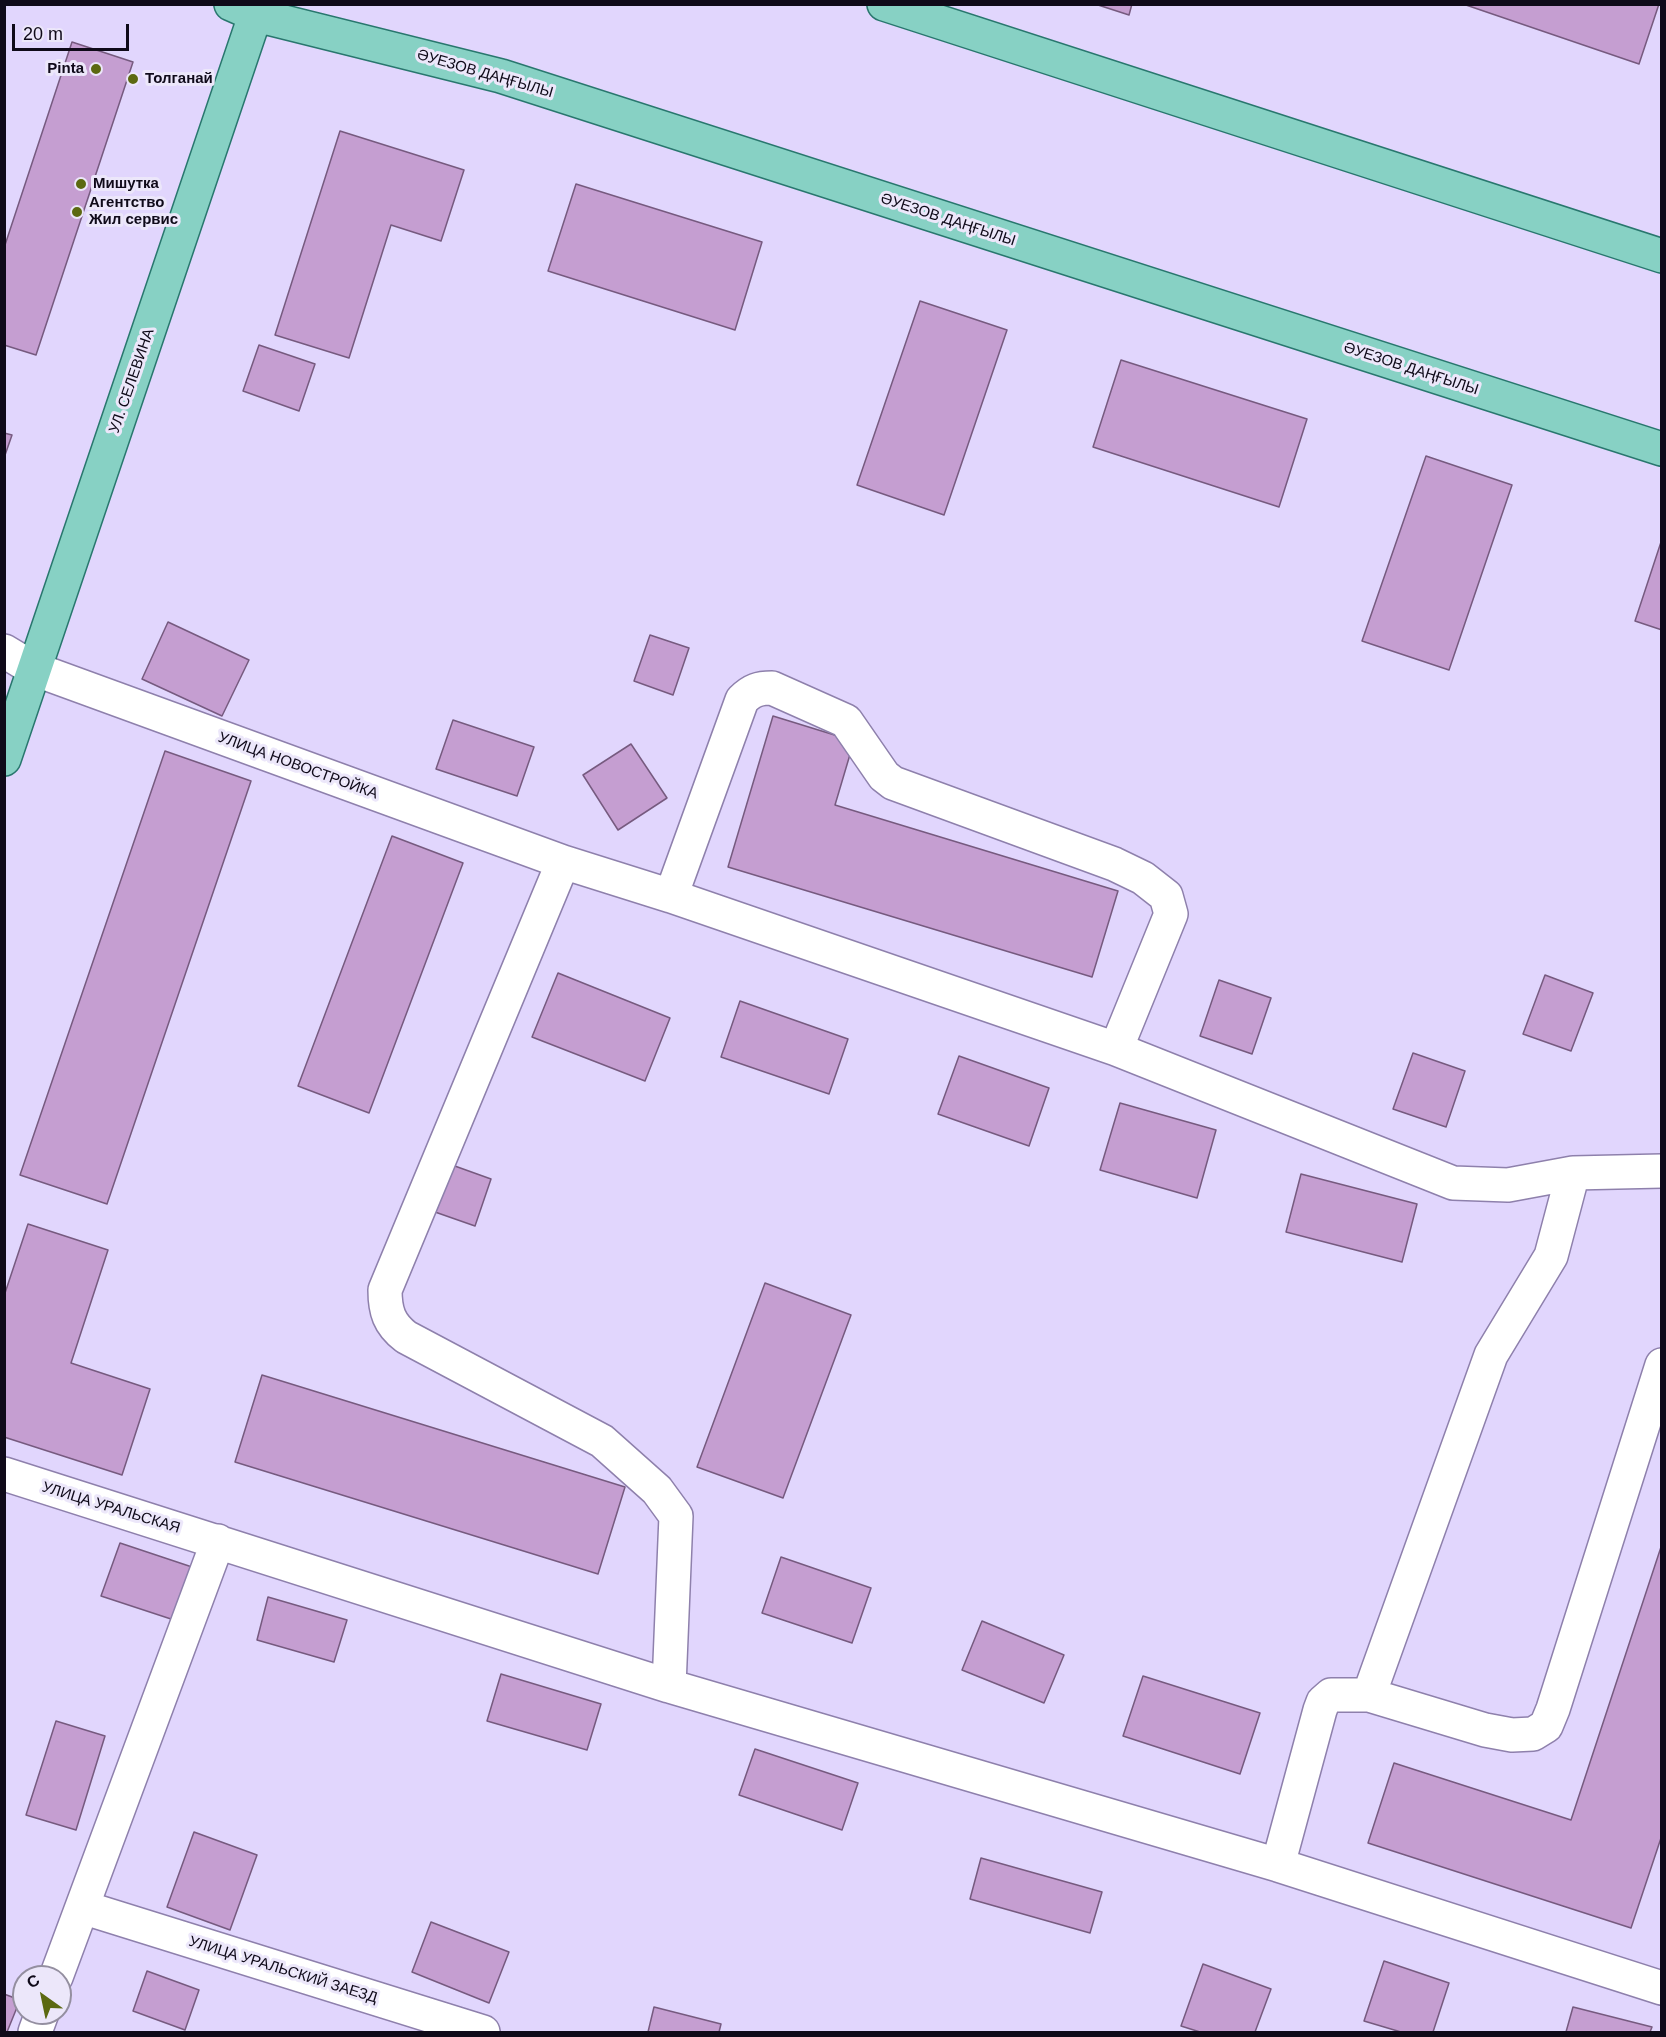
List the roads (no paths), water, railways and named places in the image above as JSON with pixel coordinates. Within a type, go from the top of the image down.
[{"type":"main road","points":[[887,5],[1662,256]]},
{"type":"main road","name":"ӘУЕЗОВ ДАҢҒЫЛЫ","points":[[249,8],[501,76],[1662,449]]},
{"type":"main road","name":"УЛ. СЕЛЕВИНА","points":[[4,759],[249,8]]},
{"type":"street","name":"УЛИЦА НОВОСТРОЙКА","points":[[4,651],[34,669],[563,862],[670,896],[1116,1049],[1453,1183],[1508,1185],[1573,1173],[1662,1171]]},
{"type":"street","points":[[670,896],[742,699],[759,688],[772,688],[846,722],[884,776],[893,783],[1114,864],[1143,878],[1166,896],[1171,915],[1116,1049]]},
{"type":"street","points":[[563,862],[386,1290],[385,1305],[390,1321],[406,1336],[602,1441],[657,1490],[676,1516],[669,1686]]},
{"type":"street","points":[[1369,1695],[1491,1355],[1551,1256],[1573,1173]]},
{"type":"street","points":[[1278,1865],[1323,1702],[1331,1695],[1369,1695],[1485,1730],[1512,1735],[1533,1734],[1546,1726],[1662,1365]]},
{"type":"street","name":"УЛИЦА УРАЛЬСКАЯ","points":[[4,1474],[669,1686],[1278,1865],[1662,1988]]},
{"type":"street","points":[[60,1965],[218,1541]]},
{"type":"street","name":"УЛИЦА УРАЛЬСКИЙ ЗАЕЗД","points":[[82,1907],[483,2032]]},
{"type":"place","name":"Pinta","points":[[96,69]]},
{"type":"place","name":"Толганай","points":[[133,79]]},
{"type":"place","name":"Мишутка","points":[[81,184]]},
{"type":"place","name":"Агентство Жил сервис","points":[[77,212]]}]
